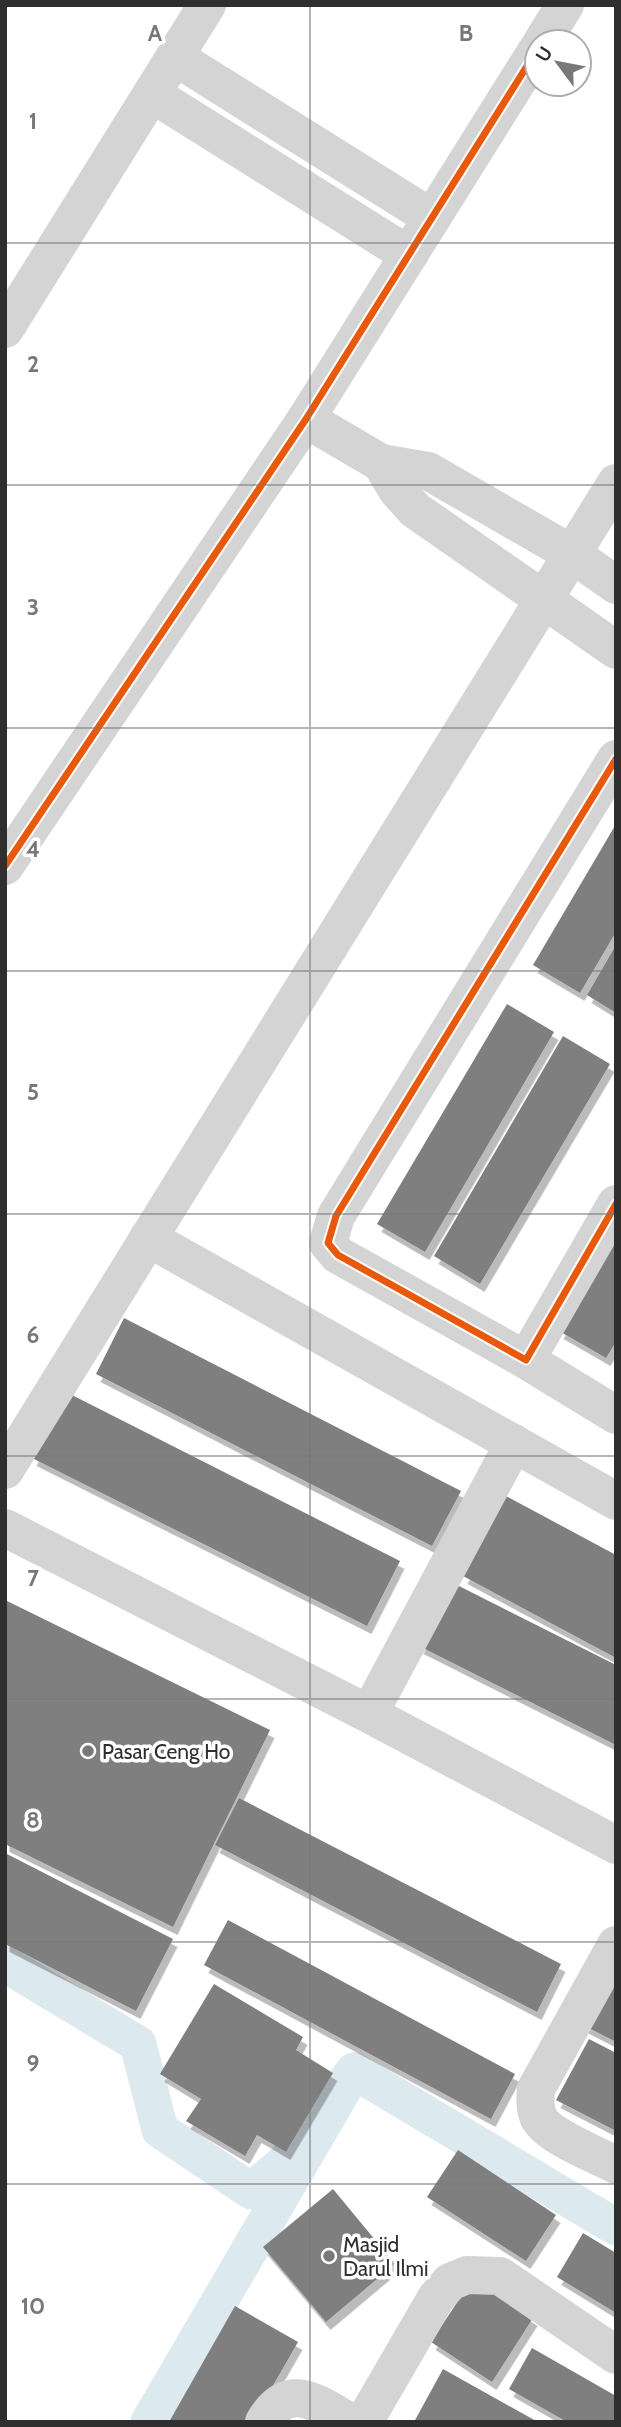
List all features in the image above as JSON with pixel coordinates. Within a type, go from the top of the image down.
[{"type":"street","points":[[5,329],[17,286],[152,94],[207,5]]},
{"type":"street","points":[[551,28],[565,5]]},
{"type":"street","points":[[175,57],[432,218]]},
{"type":"street","points":[[11,846],[306,419],[523,72]]},
{"type":"street","points":[[152,94],[409,255]]},
{"type":"street","points":[[306,419],[381,463],[428,471],[572,554],[616,585]]},
{"type":"street","points":[[381,463],[397,490],[415,510],[616,650]]},
{"type":"street","points":[[5,1470],[616,483]]},
{"type":"street","points":[[616,759],[336,1216],[328,1243],[338,1255],[526,1360],[616,1415]]},
{"type":"street","points":[[526,1360],[616,1204]]},
{"type":"street","points":[[148,1238],[616,1501]]},
{"type":"street","points":[[369,1714],[514,1443]]},
{"type":"street","points":[[5,1528],[369,1714],[616,1845]]},
{"type":"street","points":[[616,1945],[536,2089],[535,2103],[537,2116],[545,2127],[616,2165]]},
{"type":"street","points":[[364,2422],[436,2298],[450,2282],[467,2275],[500,2276],[616,2355]]},
{"type":"street","points":[[264,2422],[278,2404],[292,2397],[310,2399],[350,2422]]},
{"type":"building","points":[[616,824],[616,932],[580,993],[533,965]]},
{"type":"building","points":[[616,945],[616,1013],[587,995]]},
{"type":"building","points":[[507,1004],[554,1032],[425,1252],[377,1224]]},
{"type":"building","points":[[563,1036],[610,1064],[480,1284],[434,1256]]},
{"type":"building","points":[[616,1234],[616,1342],[606,1358],[559,1331]]},
{"type":"building","points":[[124,1318],[461,1491],[432,1546],[96,1374]]},
{"type":"building","points":[[66,1392],[400,1561],[367,1626],[32,1458]]},
{"type":"building","points":[[506,1496],[616,1555],[616,1658],[463,1576]]},
{"type":"building","points":[[451,1582],[616,1665],[616,1745],[419,1646]]},
{"type":"building","points":[[5,1600],[270,1730],[173,1927],[5,1844]]},
{"type":"building","points":[[239,1798],[561,1964],[537,2012],[215,1845]]},
{"type":"building","points":[[5,1853],[173,1939],[136,2011],[5,1944]]},
{"type":"building","points":[[228,1920],[515,2074],[491,2119],[204,1965]]},
{"type":"building","points":[[616,1959],[616,2042],[581,2024]]},
{"type":"building","points":[[214,1984],[303,2037],[296,2050],[333,2073],[286,2152],[257,2135],[245,2156],[186,2121],[201,2099],[160,2074]]},
{"type":"building","points":[[589,2039],[616,2053],[616,2131],[556,2100]]},
{"type":"building","points":[[458,2150],[556,2215],[526,2261],[427,2197]]},
{"type":"building","name":"Masjid Darul Ilmi","points":[[333,2189],[395,2264],[326,2322],[263,2247]]},
{"type":"building","points":[[583,2233],[616,2253],[616,2313],[557,2277]]},
{"type":"building","points":[[473,2278],[533,2318],[492,2382],[431,2342]]},
{"type":"building","points":[[235,2306],[298,2342],[252,2422],[169,2422]]},
{"type":"building","points":[[532,2348],[616,2396],[616,2422],[567,2422],[509,2389]]},
{"type":"building","points":[[443,2369],[538,2422],[414,2422]]},
{"type":"waterway","points":[[5,1964],[138,2044],[160,2130],[251,2191],[291,2157],[354,2071],[149,2422]]},
{"type":"waterway","points":[[354,2071],[616,2227]]},
{"type":"cycle path","points":[[5,866],[306,419],[523,72]]},
{"type":"cycle path","points":[[616,759],[336,1216],[328,1243],[338,1255],[526,1360],[616,1204]]},
{"type":"place","name":"Pasar Ceng Ho","points":[[88,1751]]},
{"type":"place","name":"Masjid Darul Ilmi","points":[[329,2256]]}]
